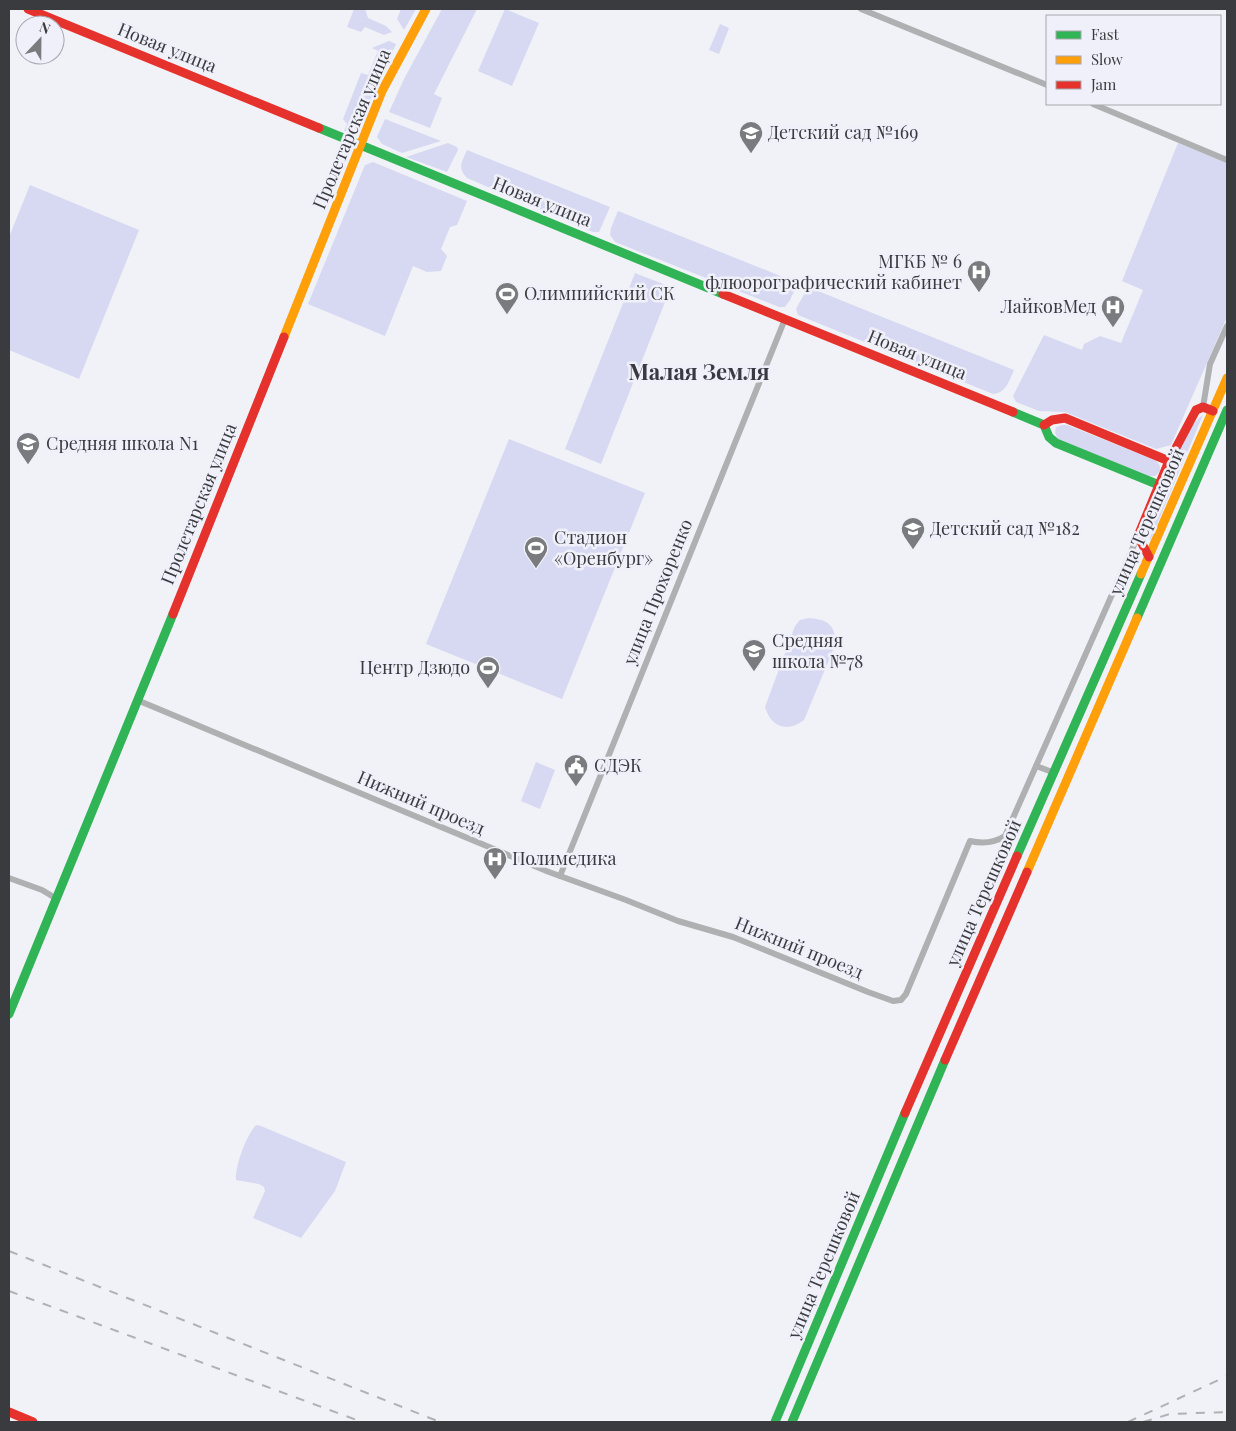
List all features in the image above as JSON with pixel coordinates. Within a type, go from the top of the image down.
[{"type":"main road","name":"Новая улица","points":[[28,9],[1044,424]]},
{"type":"main road","name":"Пролетарская улица","points":[[9,1014],[382,91],[426,9]]},
{"type":"main road","name":"улица Терешковой","points":[[775,1422],[892,1144],[1227,378]]},
{"type":"main road","points":[[1149,557],[1138,536],[1159,485],[1192,415],[1196,410],[1203,407],[1226,413]]},
{"type":"main road","name":"улица Терешковой","points":[[792,1422],[1105,690],[1226,413]]},
{"type":"main road","points":[[1159,485],[1056,444],[1049,437],[1044,424],[1052,420],[1065,418],[1170,461]]},
{"type":"main road","points":[[1094,684],[1097,689],[1105,690]]},
{"type":"main road","points":[[9,1412],[33,1422]]},
{"type":"street","points":[[861,9],[1046,85]]},
{"type":"street","points":[[1095,105],[1227,160]]},
{"type":"street","name":"улица Прохоренко","points":[[560,876],[785,319]]},
{"type":"street","points":[[1203,407],[1210,364],[1227,326]]},
{"type":"street","points":[[1055,773],[1036,766],[1138,536]]},
{"type":"street","name":"Нижний проезд","points":[[137,700],[560,876],[678,921],[733,937],[893,1001],[901,1000],[906,994],[970,841],[981,844],[1000,840],[1005,836],[1036,766]]},
{"type":"street","points":[[9,878],[42,890],[56,899]]},
{"type":"shaded area","points":[[354,9],[365,9],[368,18],[386,26],[392,32],[384,35],[365,27],[361,32],[347,27]]},
{"type":"shaded area","points":[[401,9],[416,9],[404,30],[397,19]]},
{"type":"shaded area","points":[[442,9],[477,9],[434,94],[442,98],[430,128],[389,112],[404,79]]},
{"type":"shaded area","points":[[505,9],[539,23],[512,86],[478,71]]},
{"type":"shaded area","points":[[720,24],[729,28],[719,54],[709,50]]},
{"type":"shaded area","points":[[389,41],[396,44],[358,126],[352,131],[344,131],[347,124],[343,119],[361,73],[368,75],[378,51],[372,48]]},
{"type":"shaded area","points":[[385,119],[441,141],[402,153],[382,144],[377,137]]},
{"type":"shaded area","points":[[448,143],[457,147],[458,150],[447,172],[406,157]]},
{"type":"shaded area","points":[[1178,143],[1227,163],[1227,317],[1171,445],[1156,449],[1065,412],[1039,411],[1016,402],[1013,396],[1044,335],[1082,350],[1084,344],[1100,336],[1121,343],[1143,290],[1122,281]]},
{"type":"shaded area","points":[[467,150],[610,207],[599,232],[593,232],[467,178],[461,167]]},
{"type":"shaded area","points":[[373,162],[467,201],[457,225],[450,227],[441,249],[447,256],[441,271],[427,272],[413,266],[385,336],[308,304],[365,165]]},
{"type":"shaded area","points":[[30,185],[139,230],[79,379],[9,350],[9,237]]},
{"type":"shaded area","points":[[618,211],[798,283],[785,307],[779,307],[615,242],[610,235]]},
{"type":"shaded area","points":[[635,273],[671,287],[601,464],[565,449]]},
{"type":"shaded area","points":[[808,287],[1014,370],[1009,382],[1004,389],[993,394],[798,315],[796,309]]},
{"type":"shaded area","points":[[1203,415],[1150,541],[1149,533],[1152,520],[1173,462],[1190,429]]},
{"type":"shaded area","points":[[1067,425],[1155,460],[1160,466],[1160,470],[1155,476],[1147,476],[1058,439],[1055,433],[1056,427]]},
{"type":"shaded area","name":"Стадион «Оренбург»","points":[[509,439],[645,493],[562,699],[426,644]]},
{"type":"shaded area","points":[[809,618],[821,620],[829,624],[834,631],[836,643],[804,720],[792,726],[780,726],[771,719],[765,707],[795,626],[800,620]]},
{"type":"shaded area","points":[[536,762],[555,770],[540,809],[521,801]]},
{"type":"shaded area","points":[[256,1125],[346,1162],[335,1191],[301,1238],[253,1218],[265,1191],[264,1187],[259,1184],[236,1180],[237,1167],[242,1151]]},
{"type":"railway","points":[[9,1251],[440,1422]]},
{"type":"railway","points":[[9,1291],[362,1422]]},
{"type":"railway","points":[[1128,1422],[1227,1376]]},
{"type":"railway","points":[[1143,1422],[1170,1414],[1227,1412]]},
{"type":"traffic: fast","points":[[319,128],[723,294]]},
{"type":"traffic: fast","points":[[1137,618],[1227,410]]},
{"type":"traffic: fast","points":[[1013,412],[1044,425],[1049,437],[1056,443],[1159,485]]},
{"type":"traffic: fast","points":[[1017,856],[1141,574]]},
{"type":"traffic: fast","points":[[9,1014],[173,614]]},
{"type":"traffic: fast","points":[[792,1422],[945,1060]]},
{"type":"traffic: fast","points":[[775,1422],[905,1113]]},
{"type":"traffic: slow","points":[[284,337],[382,91],[426,9]]},
{"type":"traffic: slow","points":[[1141,574],[1227,378]]},
{"type":"traffic: slow","points":[[1027,872],[1137,618]]},
{"type":"traffic: jam","points":[[28,9],[319,128]]},
{"type":"traffic: jam","points":[[723,294],[1013,412]]},
{"type":"traffic: jam","points":[[173,614],[284,337]]},
{"type":"traffic: jam","points":[[1149,557],[1138,536],[1169,461],[1196,410],[1203,407],[1213,411]]},
{"type":"traffic: jam","points":[[1044,425],[1052,420],[1065,418],[1169,461]]},
{"type":"traffic: jam","points":[[905,1113],[1017,856]]},
{"type":"traffic: jam","points":[[945,1060],[1027,872]]},
{"type":"traffic: jam","points":[[9,1412],[33,1422]]},
{"type":"place","name":"Детский сад №169","points":[[751,154]]},
{"type":"place","name":"МГКБ № 6 флюорографический кабинет","points":[[979,293]]},
{"type":"place","name":"Олимпийский СК","points":[[507,315]]},
{"type":"place","name":"ЛайковМед","points":[[1113,328]]},
{"type":"place","name":"Средняя школа N1","points":[[28,465]]},
{"type":"place","name":"Детский сад №182","points":[[913,550]]},
{"type":"place","name":"Стадион «Оренбург»","points":[[536,569]]},
{"type":"place","name":"Средняя школа №78","points":[[754,672]]},
{"type":"place","name":"Центр Дзюдо","points":[[488,689]]},
{"type":"place","name":"СДЭК","points":[[576,787]]},
{"type":"place","name":"Полимедика","points":[[495,880]]},
{"type":"district","name":"Малая Земля","points":[[699,372]]}]
